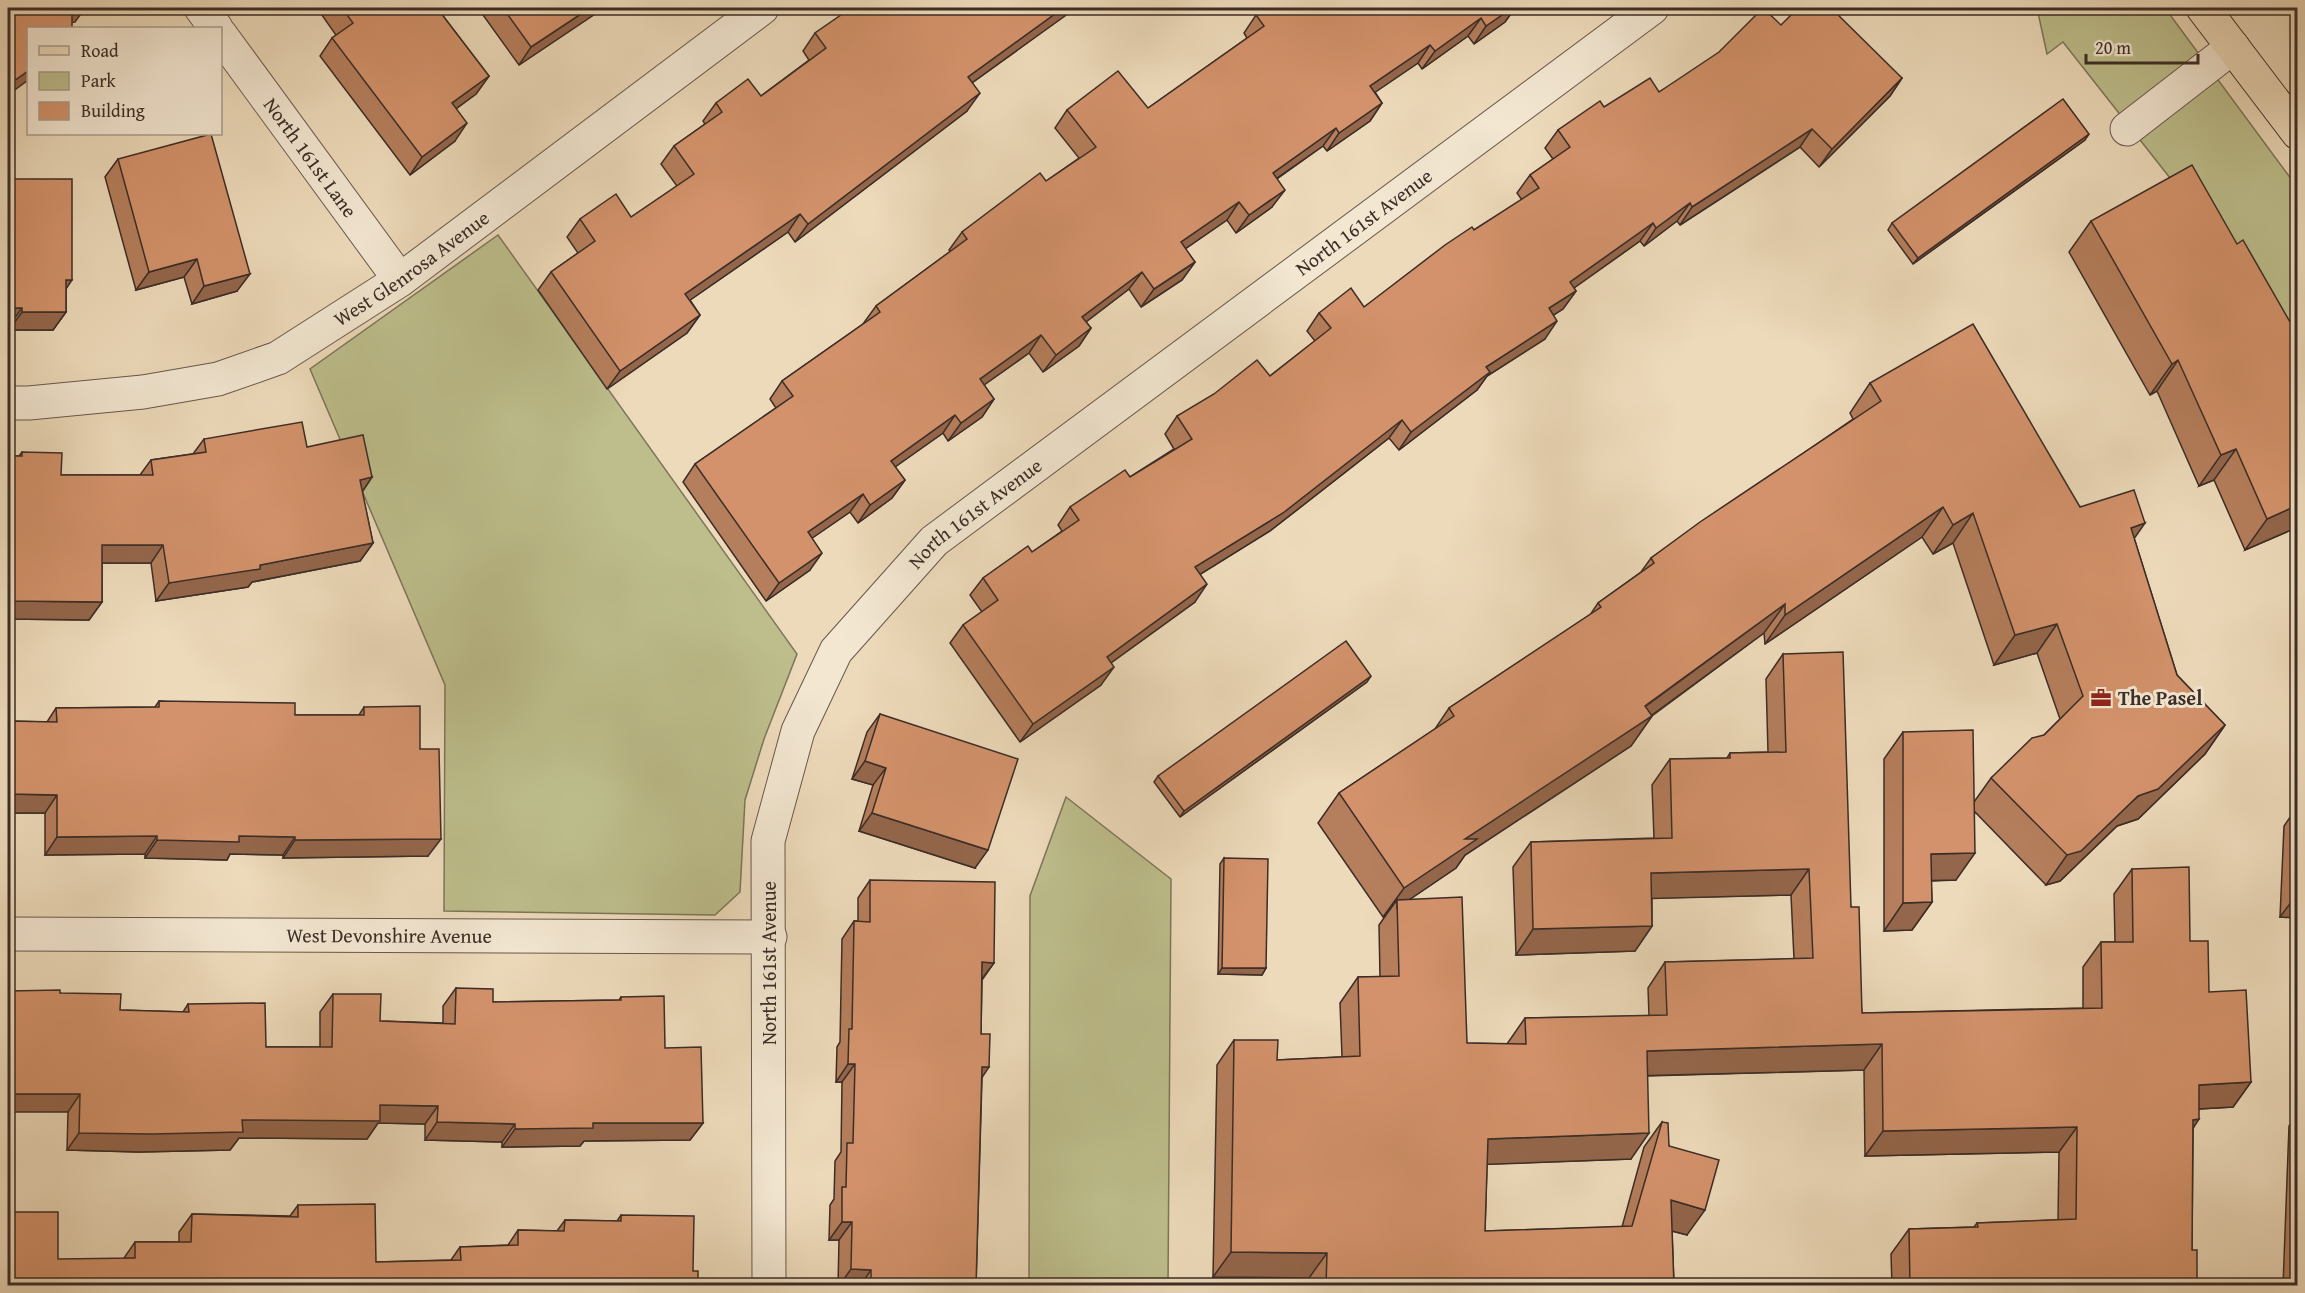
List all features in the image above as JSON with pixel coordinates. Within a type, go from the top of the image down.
[{"type":"main road","points":[[2203,8],[2298,133]]},
{"type":"street","points":[[201,8],[215,27]]},
{"type":"street","name":"West Glenrosa Avenue","points":[[8,403],[143,392],[218,379],[278,358],[400,280],[762,8]]},
{"type":"street","name":"North 161st Avenue","points":[[769,1286],[768,841],[798,730],[836,651],[934,541],[1652,8]]},
{"type":"street","name":"North 161st Lane","points":[[222,37],[400,280]]},
{"type":"street","points":[[2127,129],[2233,47]]},
{"type":"street","name":"West Devonshire Avenue","points":[[8,934],[770,937]]},
{"type":"green space","points":[[2037,8],[2165,8],[2297,187],[2297,368],[2181,192],[2063,42],[2047,54]]},
{"type":"green space","points":[[498,235],[797,654],[764,739],[745,800],[740,892],[715,915],[444,911],[445,685],[310,369]]},
{"type":"green space","points":[[1066,797],[1171,879],[1168,1285],[1029,1285],[1030,896]]},
{"type":"building","points":[[8,8],[72,8],[72,27],[27,27],[27,72],[8,85]]},
{"type":"building","points":[[342,8],[437,8],[489,76],[452,103],[467,123],[422,157],[332,38],[353,23]]},
{"type":"building","points":[[503,8],[590,8],[531,47]]},
{"type":"building","points":[[851,8],[1063,8],[968,77],[980,93],[808,224],[800,214],[685,294],[700,315],[620,371],[551,272],[595,241],[580,219],[616,194],[631,217],[694,174],[674,146],[722,112],[716,103],[748,79],[761,96],[826,48],[815,33]]},
{"type":"building","points":[[1267,8],[1512,8],[1486,26],[1481,18],[1435,51],[1430,45],[1370,86],[1382,103],[1339,133],[1336,128],[1273,173],[1285,190],[1249,215],[1239,202],[1181,242],[1195,262],[1154,289],[1142,272],[1082,317],[1091,328],[1056,355],[1041,335],[980,379],[994,399],[961,423],[955,415],[891,461],[905,480],[870,505],[863,494],[808,532],[822,553],[779,583],[695,464],[793,396],[782,381],[880,312],[876,306],[967,239],[962,232],[1040,173],[1046,181],[1096,147],[1067,110],[1118,71],[1148,108],[1264,26],[1256,15]]},
{"type":"building","points":[[1763,8],[1781,25],[1798,8],[1831,8],[1902,78],[1832,149],[1812,129],[1692,207],[1690,203],[1656,228],[1653,223],[1570,282],[1576,291],[1549,308],[1557,321],[1486,367],[1490,372],[1411,432],[1402,420],[1283,513],[1195,567],[1207,584],[1107,657],[1114,667],[1033,724],[963,625],[998,600],[983,578],[1028,546],[1032,552],[1079,520],[1070,507],[1125,470],[1130,477],[1192,439],[1177,416],[1214,394],[1257,360],[1270,376],[1331,328],[1319,313],[1351,288],[1364,307],[1445,245],[1472,227],[1474,230],[1539,188],[1530,175],[1570,147],[1558,130],[1600,101],[1604,107],[1650,78],[1659,92],[1719,52]]},
{"type":"building","points":[[2063,99],[2089,134],[1918,258],[1892,223]]},
{"type":"building","points":[[211,135],[250,274],[204,286],[197,259],[149,272],[118,159]]},
{"type":"building","points":[[2192,165],[2237,244],[2243,240],[2298,336],[2298,505],[2267,519],[2236,449],[2221,455],[2178,360],[2172,364],[2091,221]]},
{"type":"building","points":[[8,179],[72,179],[72,280],[66,280],[66,312],[22,312],[22,308],[8,308]]},
{"type":"building","points":[[1973,324],[2080,507],[2134,490],[2145,523],[2131,528],[2177,675],[2225,725],[2158,789],[2138,796],[2081,851],[2067,855],[1991,778],[2032,738],[2044,735],[2083,696],[2057,624],[2015,635],[1973,513],[1953,525],[1943,507],[1785,615],[1785,604],[1645,706],[1652,716],[1465,839],[1477,839],[1404,888],[1339,793],[1454,716],[1449,708],[1601,607],[1598,603],[1654,563],[1651,558],[1700,522],[1881,401],[1870,383]]},
{"type":"building","points":[[302,422],[307,447],[363,435],[372,477],[360,480],[373,543],[260,565],[260,569],[169,583],[163,545],[102,545],[102,602],[8,601],[8,456],[22,456],[22,452],[62,453],[61,475],[153,475],[151,460],[206,452],[204,439]]},
{"type":"building","points":[[1346,641],[1371,676],[1184,811],[1158,776]]},
{"type":"building","points":[[1843,652],[1851,907],[1859,907],[1862,1013],[2102,1008],[2101,942],[2133,942],[2132,869],[2189,867],[2190,941],[2208,941],[2209,992],[2246,990],[2251,1082],[2199,1085],[2199,1119],[2193,1120],[2192,1250],[2197,1250],[2197,1286],[1910,1286],[1909,1229],[1978,1227],[1977,1223],[2076,1219],[2077,1127],[1883,1131],[1882,1044],[1647,1051],[1649,1133],[1488,1139],[1485,1231],[1632,1226],[1662,1122],[1668,1123],[1669,1146],[1719,1160],[1705,1210],[1671,1200],[1674,1286],[1326,1286],[1327,1253],[1231,1252],[1234,1040],[1278,1040],[1277,1060],[1360,1056],[1358,977],[1399,976],[1397,900],[1462,897],[1467,1043],[1526,1044],[1525,1018],[1667,1015],[1665,962],[1813,958],[1809,869],[1651,873],[1652,926],[1533,929],[1531,842],[1672,838],[1670,759],[1730,758],[1730,753],[1786,752],[1783,654]]},
{"type":"building","points":[[159,701],[295,703],[295,715],[364,715],[364,707],[420,706],[420,749],[439,749],[441,839],[295,840],[295,837],[239,836],[239,842],[157,840],[157,836],[57,837],[57,795],[8,794],[8,721],[57,722],[56,708],[159,707]]},
{"type":"building","points":[[880,714],[1018,759],[988,850],[872,813],[886,768],[865,761]]},
{"type":"building","points":[[1973,730],[1975,853],[1931,854],[1932,902],[1903,903],[1903,732]]},
{"type":"building","points":[[1224,858],[1268,859],[1266,968],[1222,968]]},
{"type":"building","points":[[870,880],[995,882],[994,963],[982,962],[981,1034],[990,1034],[989,1067],[982,1067],[976,1286],[871,1286],[871,1270],[851,1269],[852,1222],[842,1222],[842,1187],[846,1187],[847,1143],[853,1143],[855,1064],[848,1064],[849,1029],[852,1029],[854,921],[870,922]]},
{"type":"building","points":[[456,988],[493,989],[493,1002],[621,1000],[621,997],[664,996],[665,1048],[701,1047],[703,1123],[593,1123],[593,1128],[515,1129],[515,1124],[437,1122],[438,1106],[380,1105],[380,1121],[242,1120],[243,1132],[79,1133],[80,1094],[8,1094],[8,991],[60,990],[60,993],[121,994],[120,1010],[189,1012],[188,1004],[265,1003],[266,1047],[332,1047],[333,994],[381,994],[380,1021],[455,1024]]},
{"type":"building","points":[[375,1204],[376,1262],[461,1260],[460,1247],[518,1245],[518,1230],[564,1231],[565,1220],[621,1221],[621,1215],[694,1216],[693,1271],[698,1271],[698,1286],[8,1286],[8,1212],[58,1212],[58,1259],[135,1258],[135,1242],[191,1242],[192,1214],[298,1217],[298,1205]]},
{"type":"place","name":"The Pasel","points":[[2101,698]]}]
